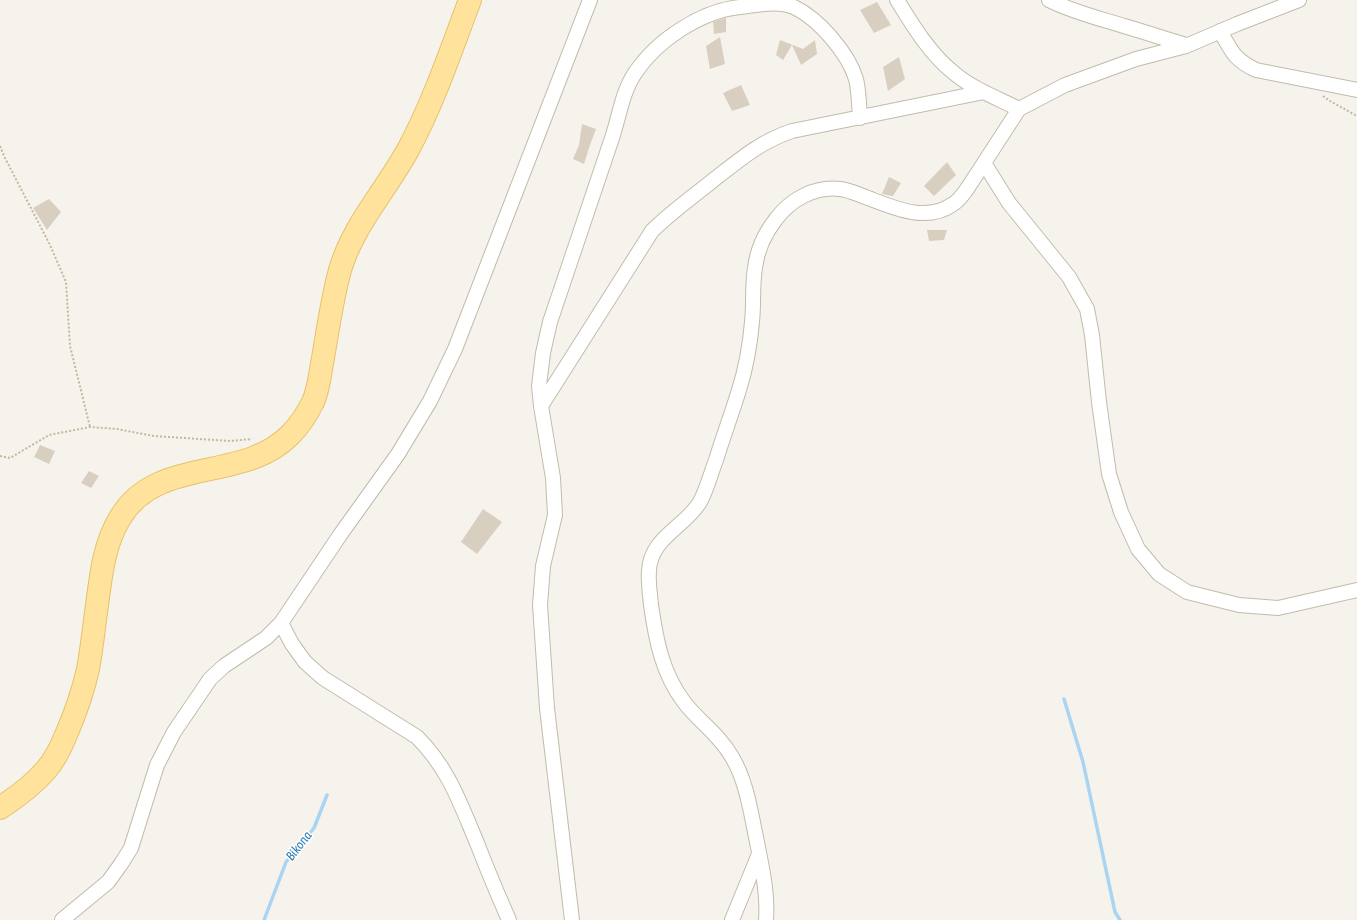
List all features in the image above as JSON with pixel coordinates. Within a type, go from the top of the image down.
[{"type":"main road","points":[[0,808],[28,788],[48,768],[62,744],[77,708],[88,670],[99,586],[110,538],[120,517],[136,497],[154,485],[174,477],[260,456],[276,447],[301,423],[313,401],[318,385],[340,270],[362,223],[407,150],[426,113],[446,66],[470,0]]},
{"type":"street","points":[[62,920],[108,882],[122,864],[130,848],[157,765],[174,732],[210,679],[224,666],[266,638],[281,623],[340,535],[398,454],[430,401],[455,349],[590,0]]},
{"type":"street","points":[[897,0],[917,33],[938,58],[953,72],[984,92],[1019,109]]},
{"type":"street","points":[[1049,0],[1089,16],[1186,46]]},
{"type":"street","points":[[766,920],[767,911],[764,878],[752,816],[742,778],[733,758],[715,733],[685,704],[668,676],[655,638],[649,570],[651,557],[662,539],[688,517],[700,502],[708,483],[740,388],[748,355],[752,322],[754,269],[767,233],[776,218],[786,207],[802,196],[815,191],[827,189],[848,191],[912,213],[936,211],[946,208],[961,198],[1019,109],[1065,85],[1136,59],[1186,46],[1299,0]]},
{"type":"street","points":[[572,920],[547,708],[540,605],[542,566],[555,515],[553,478],[539,386],[543,354],[550,322],[614,132],[622,98],[639,68],[667,39],[699,19],[728,8],[771,3],[789,5],[802,11],[834,41],[852,68],[856,81],[860,118]]},
{"type":"street","points":[[1220,31],[1235,57],[1243,64],[1256,70],[1357,90]]},
{"type":"street","points":[[541,406],[652,231],[666,216],[756,148],[775,137],[792,131],[984,92]]},
{"type":"street","points":[[984,163],[1009,203],[1069,277],[1087,309],[1092,335],[1109,474],[1121,512],[1138,549],[1159,574],[1187,592],[1239,605],[1278,608],[1357,590]]},
{"type":"street","points":[[281,623],[292,644],[305,662],[323,678],[416,737],[439,763],[456,792],[509,920]]},
{"type":"street","points":[[732,920],[759,854]]},
{"type":"path","points":[[1300,79],[1330,101],[1357,116]]},
{"type":"path","points":[[0,146],[50,245],[66,282],[70,346],[90,427]]},
{"type":"path","points":[[0,456],[10,458],[49,435],[90,427],[117,429],[154,436],[230,441],[252,439]]},
{"type":"building","points":[[877,2],[891,25],[874,33],[860,10]]},
{"type":"building","points":[[726,18],[726,32],[714,34],[713,22]]},
{"type":"building","points":[[720,37],[725,64],[710,69],[706,46]]},
{"type":"building","points":[[780,40],[803,49],[815,40],[817,54],[801,65],[792,45],[783,60],[776,55]]},
{"type":"building","points":[[899,57],[905,79],[888,91],[883,67]]},
{"type":"building","points":[[741,85],[750,105],[732,111],[723,93]]},
{"type":"building","points":[[582,124],[596,129],[584,164],[573,159],[579,145]]},
{"type":"building","points":[[947,162],[956,175],[934,196],[924,186]]},
{"type":"building","points":[[889,177],[901,183],[893,196],[882,194]]},
{"type":"building","points":[[49,199],[61,212],[47,230],[33,208]]},
{"type":"building","points":[[927,230],[947,230],[944,240],[929,241]]},
{"type":"building","points":[[40,445],[55,451],[49,464],[34,457]]},
{"type":"building","points":[[89,471],[99,476],[91,488],[81,483]]},
{"type":"building","points":[[483,509],[502,522],[477,554],[461,542]]},
{"type":"waterway","points":[[1064,699],[1083,762],[1115,912],[1120,920]]},
{"type":"waterway","name":"Bikona","points":[[264,920],[286,862],[314,828],[327,795]]}]
